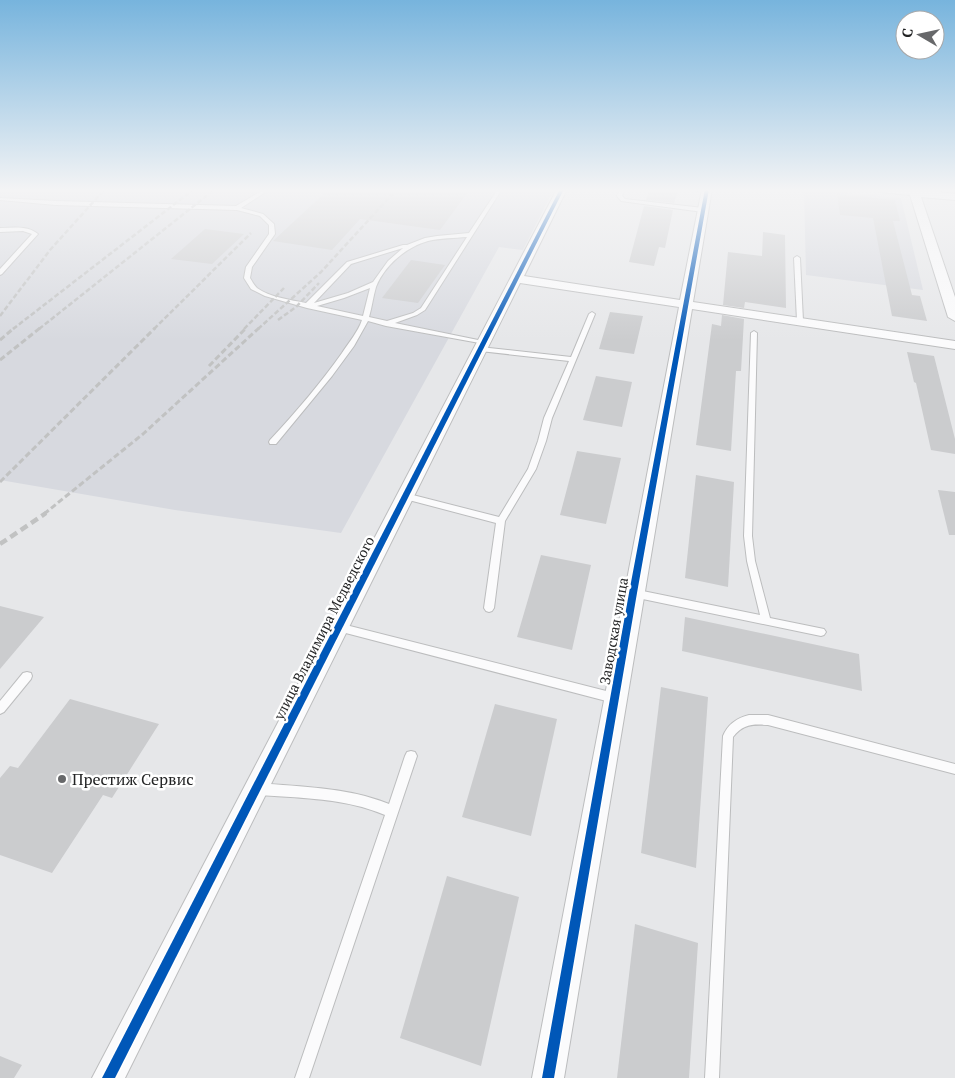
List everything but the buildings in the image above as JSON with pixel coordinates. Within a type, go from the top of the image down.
[{"type":"street","name":"улица Владимира Медведского","points":[[108,1078],[537,239]]},
{"type":"street","name":"Заводская улица","points":[[548,1078],[685,304],[694,239]]},
{"type":"street","points":[[930,239],[955,317]]},
{"type":"street","points":[[516,280],[955,345]]},
{"type":"lane","points":[[0,273],[30,239]]},
{"type":"lane","points":[[270,239],[248,267],[246,275],[253,288],[262,292],[308,306],[482,346],[573,359]]},
{"type":"lane","points":[[308,306],[349,264],[428,239]]},
{"type":"lane","points":[[385,324],[415,314],[423,309],[467,239]]},
{"type":"lane","points":[[273,442],[334,371],[368,320],[368,304],[375,283],[385,267],[409,245]]},
{"type":"lane","points":[[797,258],[800,321]]},
{"type":"lane","points":[[308,306],[351,295],[375,283]]},
{"type":"lane","points":[[489,608],[501,521],[532,469],[548,418],[592,314]]},
{"type":"lane","points":[[754,333],[748,536],[766,621]]},
{"type":"lane","points":[[405,496],[501,521]]},
{"type":"lane","points":[[633,593],[821,632]]},
{"type":"lane","points":[[338,628],[614,698]]},
{"type":"lane","points":[[0,709],[27,676]]},
{"type":"lane","points":[[712,1078],[728,736],[735,725],[748,719],[768,720],[955,770]]},
{"type":"lane","points":[[302,1078],[412,756]]},
{"type":"lane","points":[[255,789],[349,798],[378,804],[394,812]]},
{"type":"shaded area","points":[[0,239],[528,239],[523,250],[499,247],[341,533],[175,510],[0,480]]},
{"type":"shaded area","points":[[805,239],[911,239],[923,290],[806,275]]},
{"type":"railway","points":[[0,316],[60,239]]},
{"type":"railway","points":[[13,329],[129,239]]},
{"type":"railway","points":[[39,329],[152,239]]},
{"type":"railway","points":[[154,329],[245,239]]},
{"type":"railway","points":[[258,329],[321,272],[351,239]]},
{"type":"railway","points":[[278,320],[296,307],[319,283]]},
{"type":"railway","points":[[244,329],[284,288]]},
{"type":"railway","points":[[0,340],[14,328]]},
{"type":"railway","points":[[0,360],[40,328]]},
{"type":"railway","points":[[0,482],[155,328]]},
{"type":"railway","points":[[209,366],[246,328]]},
{"type":"railway","points":[[44,514],[143,434],[259,328]]},
{"type":"railway","points":[[0,544],[46,513]]},
{"type":"cycle path","points":[[108,1078],[536,239]]},
{"type":"cycle path","points":[[548,1078],[633,593],[698,239]]},
{"type":"place","name":"Престиж Сервис","points":[[62,779]]}]
